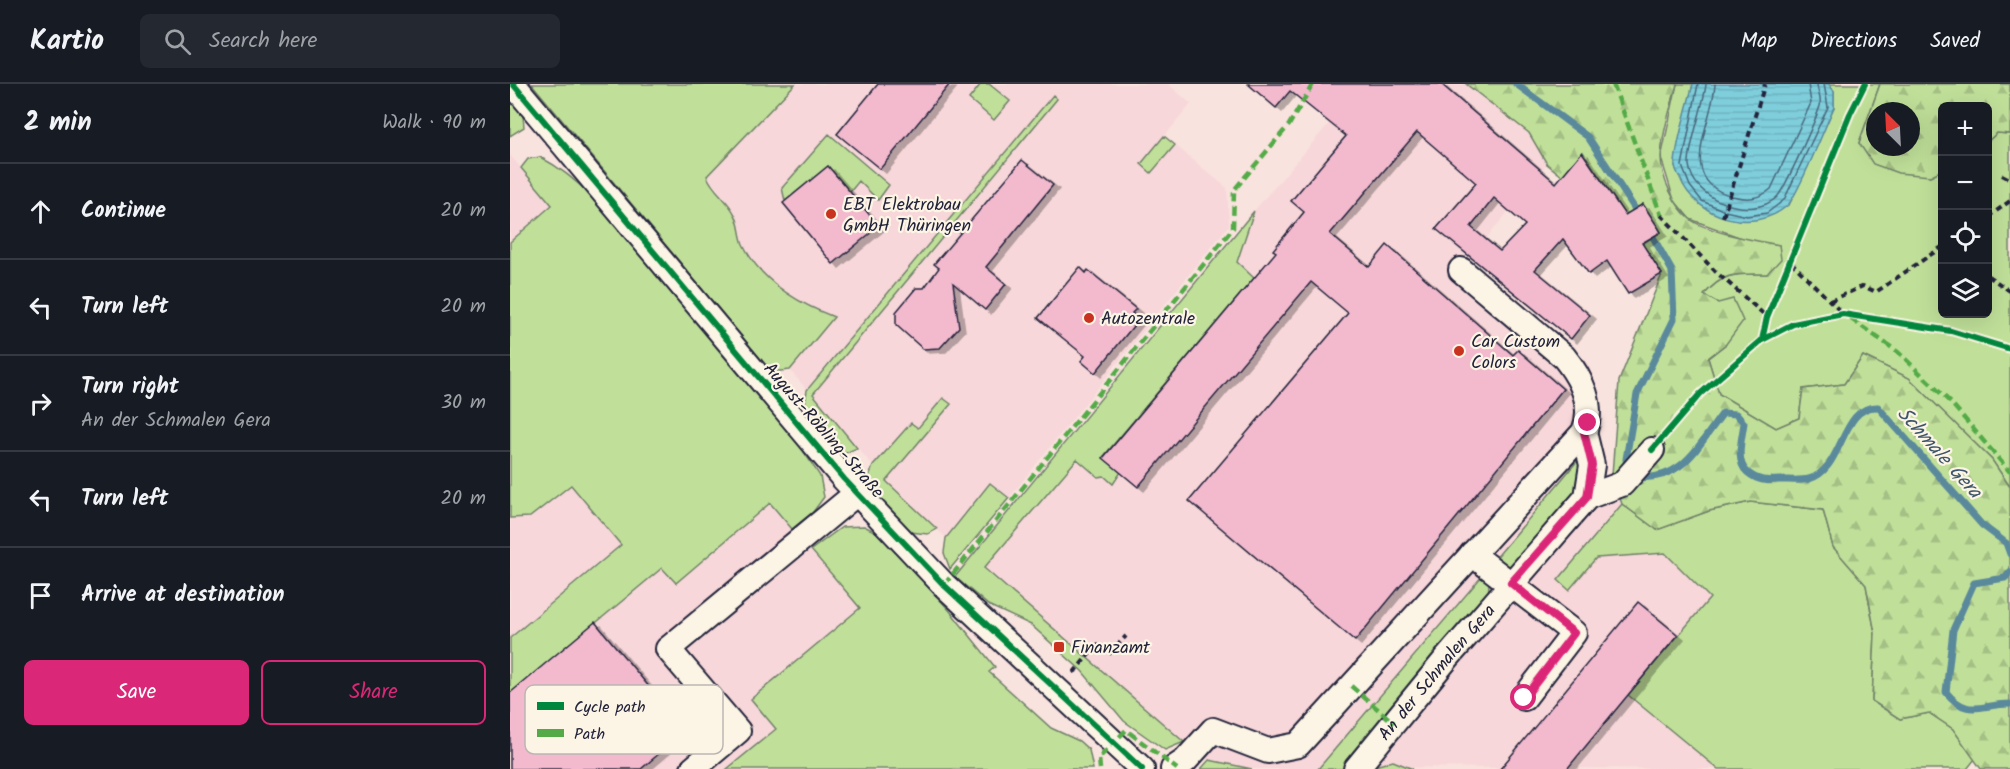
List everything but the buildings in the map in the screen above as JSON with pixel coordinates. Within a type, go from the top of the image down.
[{"type":"street","name":"August-Röbling-Straße","points":[[513,84],[817,449],[857,493],[944,585],[1142,769]]},
{"type":"street","points":[[1173,769],[1185,761],[1214,730],[1268,751],[1298,745],[1584,432],[1588,423],[1587,410],[1578,374],[1564,357],[1461,270]]},
{"type":"street","points":[[1584,432],[1592,465],[1587,497]]},
{"type":"street","name":"An der Schmalen Gera","points":[[1356,769],[1511,583],[1587,497],[1622,484],[1649,453]]},
{"type":"street","points":[[699,685],[668,649],[857,493]]},
{"type":"street","points":[[1472,554],[1574,633],[1524,698]]},
{"type":"street","points":[[723,713],[738,731],[723,744]]},
{"type":"street","points":[[693,769],[711,754]]},
{"type":"path","points":[[1723,217],[1765,84]]},
{"type":"path","points":[[2002,175],[2010,179]]},
{"type":"path","points":[[1992,214],[2010,201]]},
{"type":"path","points":[[1661,215],[1716,272],[1767,317]]},
{"type":"path","points":[[1830,301],[1863,286],[1876,292],[1938,250]]},
{"type":"path","points":[[1791,262],[1843,314]]},
{"type":"path","points":[[1992,279],[2010,291]]},
{"type":"path","points":[[1082,680],[1075,671],[1097,645],[1108,655],[1126,636]]},
{"type":"shaded area","points":[[795,84],[1168,84],[1191,104],[1141,165],[1152,173],[1175,145],[1227,188],[1229,225],[1009,498],[990,483],[946,538],[886,481],[950,404],[943,398],[917,428],[911,423],[873,466],[813,394],[1057,99],[1053,95],[807,390],[790,370],[833,317],[807,307],[777,287],[756,266],[742,243],[735,213],[707,176]]},
{"type":"shaded area","points":[[1363,84],[1466,84],[1529,133],[1547,164],[1468,261],[1587,362],[1597,387],[1599,406],[1584,453],[1514,567],[1488,598],[1482,576],[1318,769],[1252,769],[1209,760],[1184,742],[984,568],[1077,458],[1098,477],[1104,476],[1113,483],[1121,472],[1074,432],[1254,211]]},
{"type":"shaded area","points":[[510,155],[552,205],[510,242]]},
{"type":"shaded area","points":[[1612,475],[1622,504],[1558,580],[1569,589],[1596,558],[1665,553],[1711,599],[1629,695],[1718,769],[1371,767]]},
{"type":"shaded area","points":[[571,484],[621,545],[510,638],[510,518],[530,517]]},
{"type":"shaded area","points":[[770,503],[860,608],[751,699],[776,729],[727,769],[510,769],[510,694],[662,567],[676,583]]},
{"type":"green space","points":[[532,84],[795,84],[707,176],[734,213],[743,244],[759,269],[793,298],[834,317],[790,370],[771,372]]},
{"type":"green space","points":[[981,84],[989,84],[1010,101],[994,120],[969,99]]},
{"type":"green space","points":[[1466,84],[1677,84],[1665,129],[1661,157],[1663,174],[1674,199],[1684,213],[1698,224],[1733,235],[1779,245],[1781,259],[1767,274],[1739,274],[1725,278],[1711,287],[1704,295],[1718,303],[1733,299],[1743,321],[1726,344],[1708,358],[1719,394],[1776,428],[1799,418],[1803,389],[1844,384],[1863,356],[1909,378],[1992,460],[2010,487],[2010,769],[1981,769],[1953,729],[1929,713],[1900,719],[1872,701],[1875,633],[1866,585],[1833,547],[1823,510],[1750,502],[1709,511],[1657,530],[1622,504],[1612,475],[1619,381],[1662,274],[1642,244],[1661,232],[1643,204],[1625,215],[1583,152],[1562,176],[1547,164],[1529,133]]},
{"type":"green space","points":[[1677,84],[1693,84],[1675,166],[1789,205],[1834,107],[1834,91],[1829,84],[1880,84],[1874,102],[1866,102],[1866,123],[1859,143],[1866,146],[1866,156],[1887,156],[1930,176],[1938,172],[1938,318],[1992,318],[1992,137],[1997,133],[2010,134],[2010,487],[1992,460],[1909,378],[1863,356],[1844,384],[1803,389],[1799,418],[1776,428],[1719,394],[1708,358],[1726,344],[1718,303],[1703,296],[1725,278],[1747,274],[1767,274],[1779,245],[1747,240],[1690,219],[1674,200],[1661,158]]},
{"type":"green space","points":[[1880,84],[2010,84],[2010,134],[1997,133],[1992,137],[1992,102],[1938,102],[1938,172],[1930,176],[1898,173],[1873,164],[1868,156],[1920,156],[1920,102],[1874,102]]},
{"type":"green space","points":[[1053,95],[1057,99],[813,394],[857,448],[841,455],[804,412],[807,390]]},
{"type":"green space","points":[[510,101],[523,116],[524,127],[510,136]]},
{"type":"green space","points":[[1866,123],[1866,154],[1859,143]]},
{"type":"green space","points":[[829,134],[889,185],[878,200],[859,181],[850,192],[828,166],[785,201],[782,188]]},
{"type":"green space","points":[[1164,136],[1175,145],[1151,173],[1141,164]]},
{"type":"green space","points":[[540,157],[575,180],[605,210],[798,443],[820,476],[824,497],[813,512],[792,529],[770,503],[676,583],[662,568],[510,694],[510,638],[621,545],[571,485],[530,517],[510,518],[510,242],[552,205],[521,168],[528,159]]},
{"type":"green space","points":[[1254,211],[1237,262],[1254,278],[1103,457],[1121,472],[1113,484],[1104,476],[1098,477],[1077,459],[984,568],[1184,742],[1165,750],[1124,721],[1082,671],[1031,625],[988,605],[955,577]]},
{"type":"green space","points":[[943,398],[951,404],[886,481],[937,529],[928,534],[910,532],[866,484],[873,466],[911,423],[918,428]]},
{"type":"green space","points":[[1584,453],[1589,480],[1514,567],[1503,567],[1495,559]]},
{"type":"green space","points":[[990,483],[1009,498],[950,569],[944,553],[946,538]]},
{"type":"green space","points":[[1750,502],[1823,510],[1833,547],[1866,585],[1875,633],[1872,701],[1900,719],[1929,713],[1953,729],[1975,759],[1967,769],[1718,769],[1628,695],[1710,598],[1665,553],[1596,558],[1569,590],[1558,580],[1622,504],[1657,530],[1709,511]]},
{"type":"green space","points":[[864,526],[880,534],[950,611],[995,667],[989,672],[1051,728],[1079,741],[1089,750],[1093,769],[727,769],[776,729],[751,699],[860,608],[811,550],[842,527]]},
{"type":"green space","points":[[1482,576],[1489,583],[1488,598],[1345,769],[1318,769]]},
{"type":"green space","points":[[1209,760],[1252,769],[1201,769]]},
{"type":"green space","points":[[1393,761],[1413,769],[1369,769],[1371,767]]},
{"type":"water","points":[[1693,84],[1829,84],[1834,91],[1834,107],[1804,176],[1787,206],[1773,215],[1758,219],[1727,218],[1712,212],[1688,192],[1675,165],[1679,137]]},
{"type":"waterway","name":"Schmale Gera","points":[[1516,84],[1588,137],[1635,209]]},
{"type":"waterway","name":"Schmale Gera","points":[[1628,470],[1626,459],[1637,394],[1674,319],[1672,271],[1653,237]]},
{"type":"waterway","name":"Schmale Gera","points":[[1634,477],[1651,477],[1676,468],[1696,450],[1723,413],[1736,414],[1744,423],[1740,456],[1747,472],[1763,480],[1809,479],[1829,464],[1856,416],[1866,409],[1878,407],[1982,525],[2006,543],[2010,554]]},
{"type":"waterway","name":"Schmale Gera","points":[[2010,572],[2005,578],[1974,583],[1953,630],[1946,692],[1968,708],[2010,704]]},
{"type":"marked path","points":[[944,585],[1233,228],[1234,190],[1289,125],[1313,84]]},
{"type":"marked path","points":[[1613,84],[1661,215]]},
{"type":"marked path","points":[[1851,319],[1898,352],[1952,404],[2010,472]]},
{"type":"marked path","points":[[1351,686],[1394,723]]},
{"type":"marked path","points":[[1100,769],[1099,758],[1126,730],[1177,769]]},
{"type":"cycle path","points":[[513,84],[844,479],[944,585],[1142,769]]},
{"type":"cycle path","points":[[1762,340],[1767,317],[1850,114],[1865,84]]},
{"type":"cycle path","points":[[1652,450],[1700,394],[1762,340],[1793,324],[1843,314],[1951,331],[2010,349]]},
{"type":"place","name":"EBT Elektrobau GmbH Thüringen","points":[[831,214]]},
{"type":"place","name":"Autozentrale","points":[[1089,318]]},
{"type":"place","name":"Car Custom Colors","points":[[1459,351]]},
{"type":"place","name":"Finanzamt","points":[[1059,647]]},
{"type":"route","points":[[1524,698],[1574,633],[1511,583],[1587,497],[1592,465],[1584,432],[1588,423]]}]
